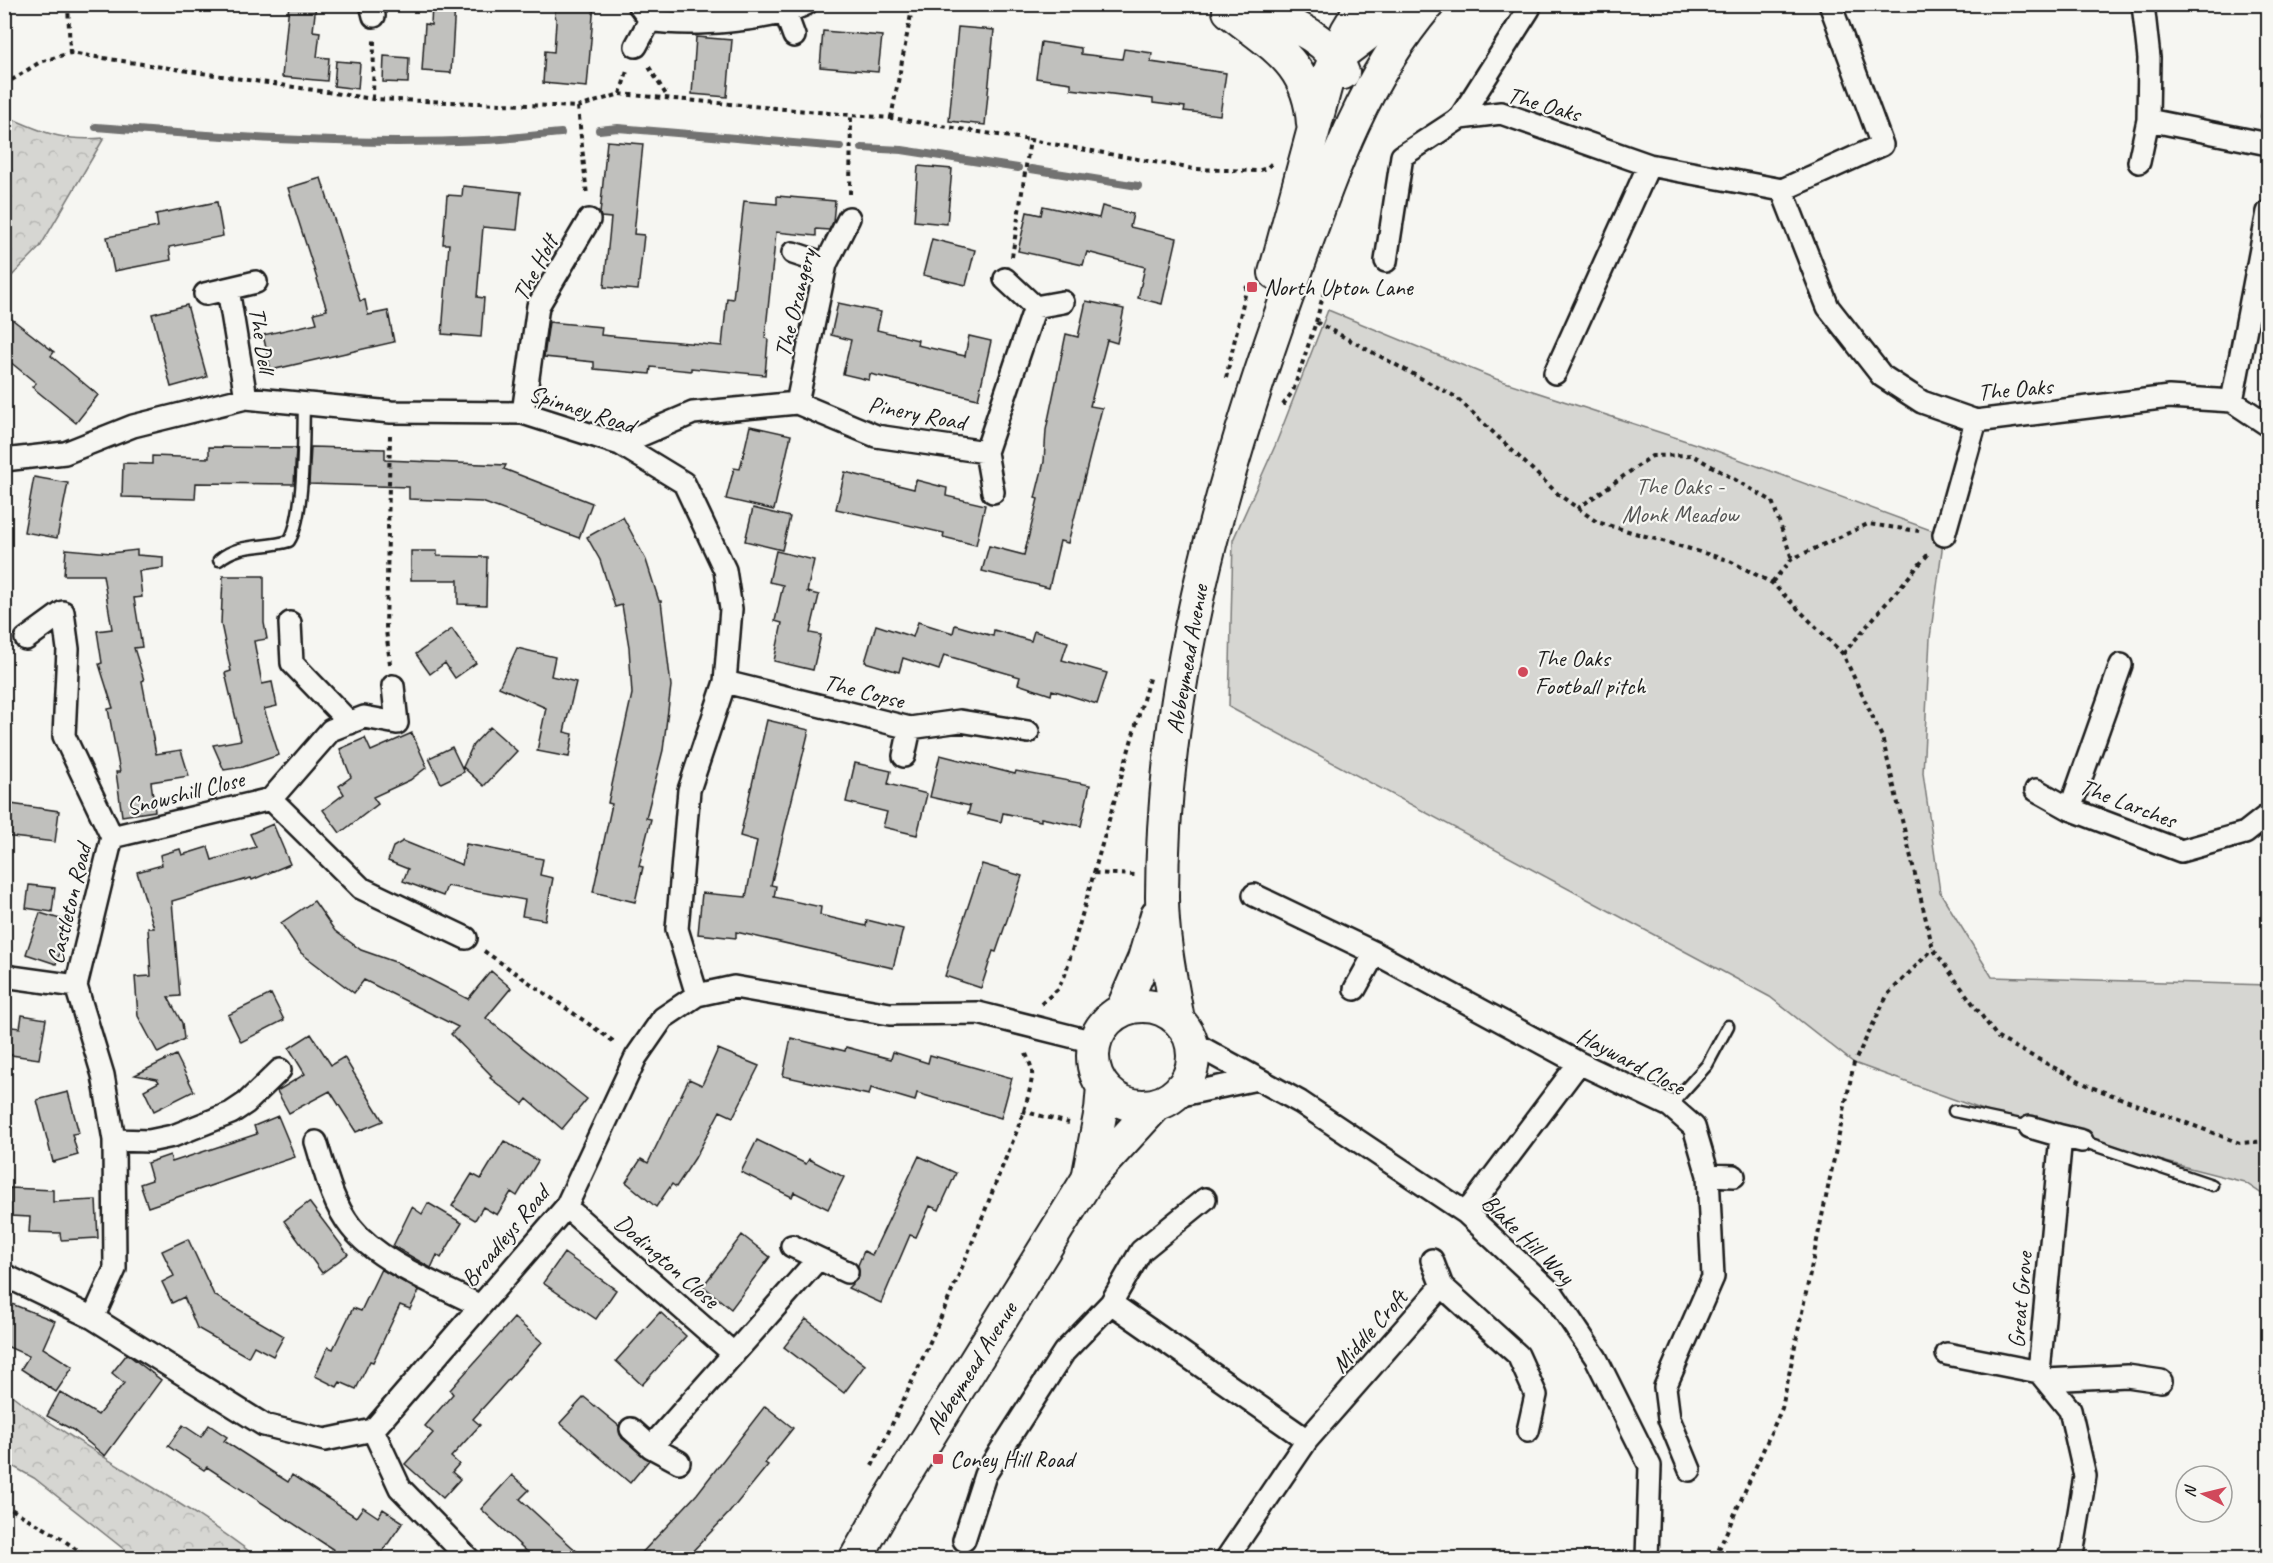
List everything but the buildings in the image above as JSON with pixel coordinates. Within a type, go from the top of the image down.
[{"type":"street","points":[[636,46],[644,12],[673,24],[786,14],[806,4]]},
{"type":"street","points":[[1221,4],[1314,57],[1335,56],[1348,50],[1365,36],[1394,4]]},
{"type":"street","points":[[1243,4],[1280,36]]},
{"type":"street","name":"Abbeymead Avenue","points":[[1324,153],[1361,104],[1379,70],[1428,4]]},
{"type":"street","points":[[1782,190],[1882,145],[1830,4]]},
{"type":"street","points":[[2139,162],[2148,120],[2149,58],[2143,4]]},
{"type":"street","points":[[1280,36],[1333,27],[1347,20],[1363,5]]},
{"type":"street","points":[[1335,56],[1363,5]]},
{"type":"street","points":[[1460,118],[1529,9]]},
{"type":"street","points":[[786,14],[794,36]]},
{"type":"street","name":"Abbeymead Avenue","points":[[1280,36],[1306,87],[1312,108],[1313,129],[1324,153]]},
{"type":"street","name":"Abbeymead Avenue","points":[[1185,1031],[1168,962],[1162,888],[1171,751],[1185,657],[1194,609],[1242,424],[1324,153],[1348,108],[1346,84],[1335,56]]},
{"type":"street","name":"The Oaks","points":[[1386,261],[1402,156],[1460,118],[1501,113],[1649,165],[1782,190],[1828,307],[1882,375],[1922,402],[1976,421],[2169,397],[2232,401]]},
{"type":"street","points":[[2148,120],[2268,144]]},
{"type":"street","points":[[1555,373],[1649,165]]},
{"type":"street","points":[[2268,212],[2232,401],[2268,425]]},
{"type":"street","name":"The Orangery","points":[[797,403],[826,264],[849,218]]},
{"type":"street","name":"The Holt","points":[[523,413],[538,306],[590,220]]},
{"type":"street","points":[[793,253],[826,264]]},
{"type":"street","points":[[1008,272],[1035,307],[1063,302]]},
{"type":"street","points":[[205,294],[256,282]]},
{"type":"street","name":"The Dell","points":[[228,289],[246,398]]},
{"type":"street","name":"Pinery Road","points":[[620,444],[693,413],[797,403],[876,436],[986,452],[1035,307]]},
{"type":"street","name":"Spinney Road","points":[[4,460],[65,453],[133,426],[246,398],[391,412],[523,413],[620,444],[684,483],[725,570],[731,609],[725,682],[689,790],[676,929],[697,995]]},
{"type":"street","points":[[1944,535],[1976,421]]},
{"type":"street","points":[[986,452],[993,492]]},
{"type":"street","name":"Castleton Road","points":[[26,639],[63,612],[68,649],[64,736],[112,837],[76,986],[103,1075],[114,1140],[115,1269],[93,1318]]},
{"type":"street","points":[[290,623],[292,663],[350,723]]},
{"type":"street","points":[[2070,809],[2121,664]]},
{"type":"street","name":"The Copse","points":[[725,682],[910,728],[960,721],[1028,732]]},
{"type":"street","name":"Snowshill Close","points":[[112,837],[271,799],[331,730],[364,717],[397,723],[393,686]]},
{"type":"street","points":[[904,756],[910,728]]},
{"type":"street","name":"The Larches","points":[[2036,790],[2070,809],[2181,851],[2245,833],[2268,814]]},
{"type":"street","name":"Snowshill Close","points":[[271,799],[361,888],[466,938]]},
{"type":"street","name":"Abbeymead Avenue","points":[[1122,1010],[1144,959],[1162,888]]},
{"type":"street","name":"Hayward Close","points":[[1254,895],[1375,953],[1579,1063],[1670,1106],[1694,1127],[1708,1175],[1713,1277],[1665,1387],[1669,1419],[1690,1470]]},
{"type":"street","points":[[1355,990],[1375,953]]},
{"type":"street","points":[[4,976],[76,986]]},
{"type":"street","name":"Broadleys Road","points":[[373,1430],[566,1207],[636,1057],[663,1018],[697,995],[734,987],[890,1014],[978,1013],[1094,1042]]},
{"type":"street","points":[[1164,1100],[1186,1082],[1193,1062],[1185,1031],[1166,1011],[1151,1006],[1136,1006],[1122,1010],[1108,1020],[1094,1042],[1094,1067],[1103,1086],[1127,1103],[1142,1106],[1257,1079]]},
{"type":"street","name":"Blake Hill Way","points":[[1185,1031],[1257,1079],[1300,1102],[1466,1213],[1552,1294],[1596,1358],[1650,1466],[1647,1558]]},
{"type":"street","points":[[1466,1213],[1579,1063]]},
{"type":"street","points":[[114,1140],[149,1141],[173,1136],[231,1113],[246,1103],[280,1070]]},
{"type":"street","name":"Abbeymead Avenue","points":[[1088,1179],[1101,1110],[1103,1086]]},
{"type":"street","name":"Abbeymead Avenue","points":[[856,1558],[885,1507],[1088,1179],[1164,1100]]},
{"type":"street","points":[[2030,1127],[2082,1142]]},
{"type":"street","name":"Great Grove","points":[[2061,1136],[2043,1376],[2070,1410],[2085,1476],[2072,1555],[2068,1558]]},
{"type":"street","points":[[316,1143],[335,1201],[351,1227],[369,1245],[387,1257],[480,1306]]},
{"type":"street","points":[[1708,1175],[1734,1176]]},
{"type":"street","points":[[964,1540],[986,1475],[1064,1352],[1111,1303],[1142,1251],[1205,1200]]},
{"type":"street","name":"Dodington Close","points":[[566,1207],[734,1354]]},
{"type":"street","points":[[792,1246],[847,1272]]},
{"type":"street","points":[[651,1446],[818,1259]]},
{"type":"street","points":[[1432,1260],[1442,1286]]},
{"type":"street","points":[[4,1275],[93,1318],[264,1425],[325,1440],[373,1430],[400,1488],[468,1558]]},
{"type":"street","name":"Middle Croft","points":[[1227,1558],[1307,1440],[1442,1286],[1518,1355],[1536,1395],[1528,1431]]},
{"type":"street","points":[[1111,1303],[1307,1440]]},
{"type":"street","points":[[1947,1354],[2043,1376],[2127,1376],[2161,1381]]},
{"type":"street","points":[[631,1429],[651,1446],[679,1462]]},
{"type":"lane","points":[[219,560],[229,552],[245,547],[289,541],[294,533],[298,512],[304,404]]},
{"type":"lane","points":[[1670,1106],[1707,1065],[1728,1026]]},
{"type":"lane","points":[[1954,1111],[2030,1127]]},
{"type":"lane","points":[[2082,1142],[2212,1185]]},
{"type":"path","points":[[68,4],[70,53]]},
{"type":"path","points":[[891,118],[913,4]]},
{"type":"path","points":[[373,10],[373,99]]},
{"type":"path","points":[[620,94],[636,46]]},
{"type":"path","points":[[636,46],[668,98]]},
{"type":"path","points":[[4,85],[40,62],[70,53],[373,99],[578,107],[620,94],[891,118],[1194,169],[1244,172],[1267,168]]},
{"type":"path","points":[[578,107],[590,220]]},
{"type":"path","points":[[849,218],[851,115]]},
{"type":"path","points":[[1008,272],[1030,140]]},
{"type":"path","points":[[1280,411],[1293,391],[1316,322],[1327,278]]},
{"type":"path","points":[[1316,322],[1456,397],[1558,494],[1597,522],[1728,560],[1772,583],[1843,654],[1882,736],[1934,949],[1998,1038],[2091,1087],[2240,1143],[2268,1141]]},
{"type":"path","points":[[391,412],[386,630],[393,686]]},
{"type":"path","points":[[1577,509],[1652,456],[1692,455],[1772,501],[1792,559]]},
{"type":"path","points":[[1772,583],[1792,559],[1868,524],[1944,535]]},
{"type":"path","points":[[1843,654],[1944,535]]},
{"type":"path","points":[[1094,873],[1162,888]]},
{"type":"path","points":[[466,938],[636,1057]]},
{"type":"path","points":[[1715,1558],[1782,1408],[1854,1063],[1887,994],[1934,949]]},
{"type":"path","points":[[868,1475],[909,1391],[960,1272],[1014,1135],[1032,1077],[1032,1066],[1023,1044]]},
{"type":"path","points":[[4,1505],[58,1536],[88,1558]]},
{"type":"green space","points":[[15,120],[58,136],[79,139],[104,138],[40,247],[7,281],[4,278],[4,134]]},
{"type":"green space","name":"The Oaks - Monk Meadow","points":[[1328,310],[1496,379],[1714,450],[1944,535],[1930,638],[1923,773],[1940,892],[1992,977],[2268,985],[2268,1198],[2244,1182],[2030,1127],[1854,1063],[1770,997],[1229,707],[1233,540],[1275,446]]},
{"type":"green space","points":[[5,1390],[67,1434],[196,1514],[258,1558],[135,1558],[34,1478],[5,1462]]},
{"type":"waterway","points":[[96,127],[241,137],[387,142],[484,140],[561,133]]},
{"type":"waterway","points":[[599,130],[618,128],[840,147]]},
{"type":"waterway","points":[[862,148],[902,150],[1018,168]]},
{"type":"waterway","points":[[1031,169],[1138,186]]},
{"type":"place","name":"North Upton Lane","points":[[1252,287]]},
{"type":"place","name":"The Oaks Football pitch","points":[[1523,672]]},
{"type":"place","name":"Coney Hill Road","points":[[938,1459]]}]
